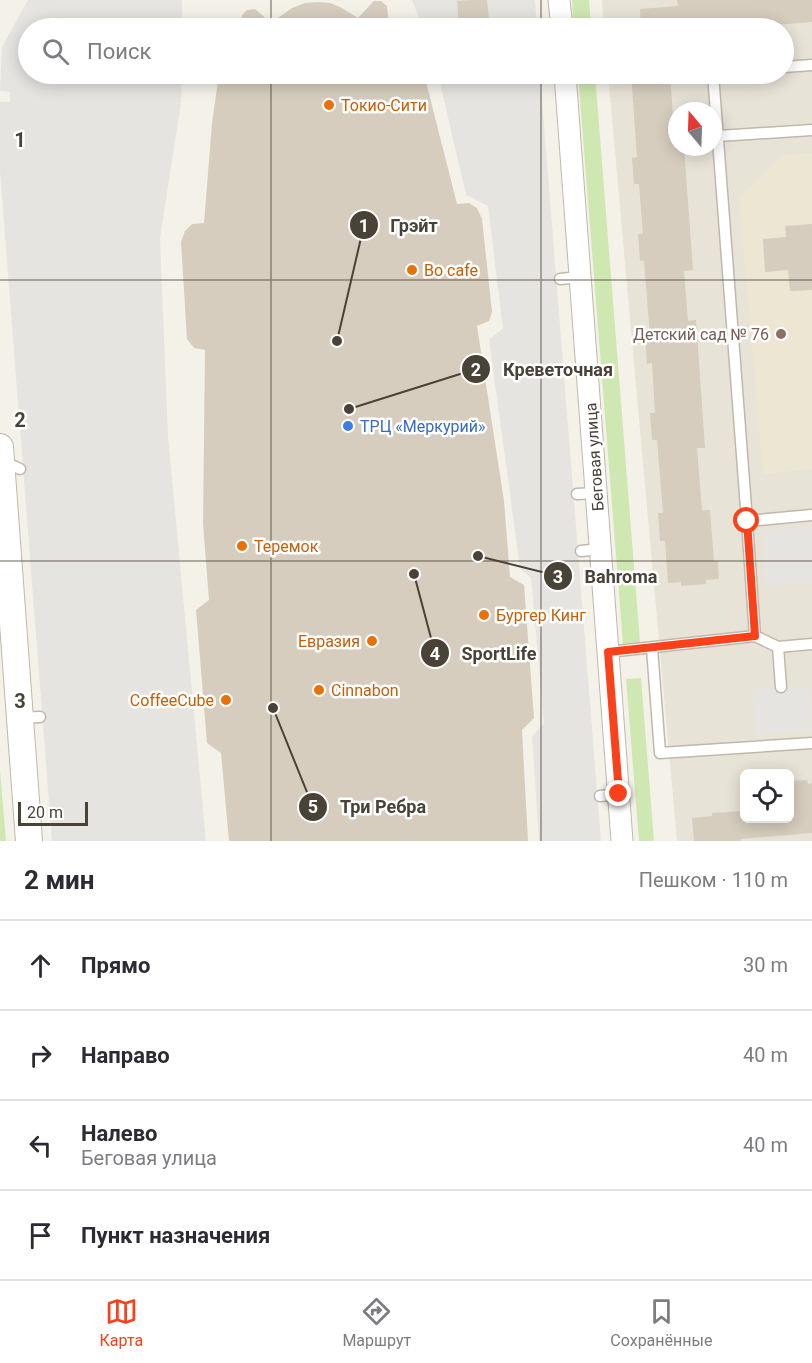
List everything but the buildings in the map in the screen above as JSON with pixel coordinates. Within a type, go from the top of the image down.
[{"type":"street","points":[[560,0],[561,18]]},
{"type":"street","name":"Беговая улица","points":[[565,84],[570,278],[591,550],[608,652],[609,795],[622,841]]},
{"type":"street","points":[[7,459],[13,680],[30,718],[29,841]]},
{"type":"lane","points":[[794,66],[812,65]]},
{"type":"lane","points":[[714,84],[715,102]]},
{"type":"lane","points":[[722,136],[812,130]]},
{"type":"lane","points":[[720,156],[755,636]]},
{"type":"lane","points":[[747,521],[812,516]]},
{"type":"lane","points":[[608,652],[755,636],[778,647],[812,644]]},
{"type":"lane","points":[[778,647],[781,687]]},
{"type":"lane","points":[[652,648],[660,753],[812,743]]},
{"type":"shaded area","points":[[28,0],[182,0],[182,18],[18,18]]},
{"type":"shaded area","points":[[412,0],[535,0],[536,18],[419,18]]},
{"type":"shaded area","points":[[602,0],[812,0],[812,841],[677,841],[609,84],[794,84],[794,18],[603,18]]},
{"type":"shaded area","points":[[18,18],[18,84],[182,84],[181,103],[160,238],[168,436],[206,841],[52,841],[0,171],[0,102],[10,102],[10,92],[0,91],[2,47]]},
{"type":"shaded area","points":[[440,84],[541,84],[601,841],[539,841],[532,737],[544,723],[531,578],[520,568],[489,339],[503,329],[488,206],[466,195]]},
{"type":"shaded area","name":"Детский сад № 76","points":[[812,153],[812,469],[763,474],[739,198],[784,155]]},
{"type":"shaded area","points":[[812,527],[812,583],[766,586],[763,530]]},
{"type":"shaded area","points":[[810,686],[812,731],[756,735],[753,689]]},
{"type":"green space","points":[[572,0],[589,0],[590,18],[573,18]]},
{"type":"green space","points":[[579,84],[596,84],[640,642],[623,644]]},
{"type":"green space","points":[[641,678],[654,841],[639,841],[626,679]]},
{"type":"green space","points":[[0,770],[6,841],[0,841]]},
{"type":"place","name":"Токио-Сити","points":[[329,105]]},
{"type":"place","name":"Bo cafe","points":[[412,270]]},
{"type":"place","name":"Детский сад № 76","points":[[781,334]]},
{"type":"place","name":"Грэйт","points":[[337,341]]},
{"type":"place","name":"Креветочная","points":[[349,409]]},
{"type":"place","name":"ТРЦ «Меркурий»","points":[[348,426]]},
{"type":"place","name":"Теремок","points":[[242,546]]},
{"type":"place","name":"Bahroma","points":[[478,556]]},
{"type":"place","name":"SportLife","points":[[414,574]]},
{"type":"place","name":"Бургер Кинг","points":[[484,615]]},
{"type":"place","name":"Евразия","points":[[372,641]]},
{"type":"place","name":"Cinnabon","points":[[319,690]]},
{"type":"place","name":"CoffeeCube","points":[[226,700]]},
{"type":"place","name":"Три Ребра","points":[[273,708]]},
{"type":"route","points":[[619,794],[608,652],[755,636],[747,521]]}]
